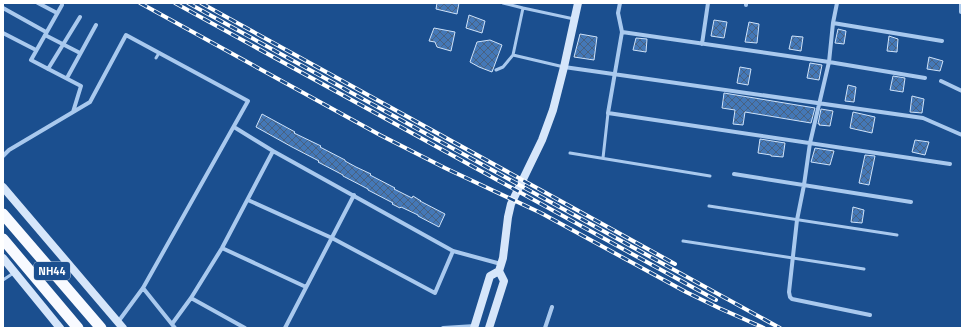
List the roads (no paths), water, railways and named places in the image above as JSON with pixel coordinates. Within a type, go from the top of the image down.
[{"type":"highway","name":"NH44","points":[[3,214],[102,328]]},
{"type":"highway","name":"NH44","points":[[3,239],[78,328]]},
{"type":"main road","points":[[489,328],[504,281],[500,268],[503,258],[511,204],[542,140],[553,110],[578,3]]},
{"type":"main road","points":[[3,187],[121,325]]},
{"type":"main road","points":[[3,258],[60,328]]},
{"type":"main road","points":[[474,327],[490,276],[500,268]]},
{"type":"street","points":[[38,3],[56,13]]},
{"type":"street","points":[[620,3],[618,13],[622,32],[608,113],[950,164]]},
{"type":"street","points":[[702,44],[708,3]]},
{"type":"street","points":[[837,3],[828,62],[810,143],[797,220],[789,292],[792,299],[870,315]]},
{"type":"street","points":[[961,3],[961,12]]},
{"type":"street","points":[[62,5],[56,13],[31,60],[80,86],[72,112]]},
{"type":"street","points":[[3,8],[80,53]]},
{"type":"street","points":[[48,69],[80,17]]},
{"type":"street","points":[[833,23],[942,41]]},
{"type":"street","points":[[67,78],[96,25]]},
{"type":"street","points":[[622,32],[828,62],[925,78]]},
{"type":"street","points":[[3,33],[36,50]]},
{"type":"street","points":[[3,156],[9,150],[90,102],[126,34],[248,101],[121,325]]},
{"type":"street","points":[[564,67],[923,118],[962,135]]},
{"type":"street","points":[[941,81],[962,91]]},
{"type":"street","points":[[234,128],[453,251],[500,268]]},
{"type":"street","points":[[172,324],[191,298],[222,248],[273,151]]},
{"type":"street","points":[[734,174],[911,202]]},
{"type":"street","points":[[285,328],[354,195]]},
{"type":"street","points":[[248,200],[332,238],[435,293],[453,251]]},
{"type":"street","points":[[222,248],[306,286]]},
{"type":"street","points":[[143,288],[175,328]]},
{"type":"street","points":[[191,298],[245,328]]},
{"type":"street","points":[[545,328],[552,307]]},
{"type":"street","points":[[443,328],[474,327]]},
{"type":"lane","points":[[503,3],[574,19]]},
{"type":"lane","points":[[496,70],[503,67],[513,55],[523,8]]},
{"type":"lane","points":[[156,58],[159,52]]},
{"type":"lane","points":[[513,55],[564,67]]},
{"type":"lane","points":[[603,158],[608,113]]},
{"type":"lane","points":[[570,153],[710,176]]},
{"type":"lane","points":[[709,206],[897,235]]},
{"type":"lane","points":[[683,241],[864,269]]},
{"type":"lane","points":[[3,280],[15,272]]},
{"type":"railway","points":[[140,3],[380,135],[445,168],[541,213],[686,292],[764,328]]},
{"type":"railway","points":[[175,3],[716,300]]},
{"type":"railway","points":[[188,3],[780,328]]},
{"type":"railway","points":[[201,3],[675,264]]}]
